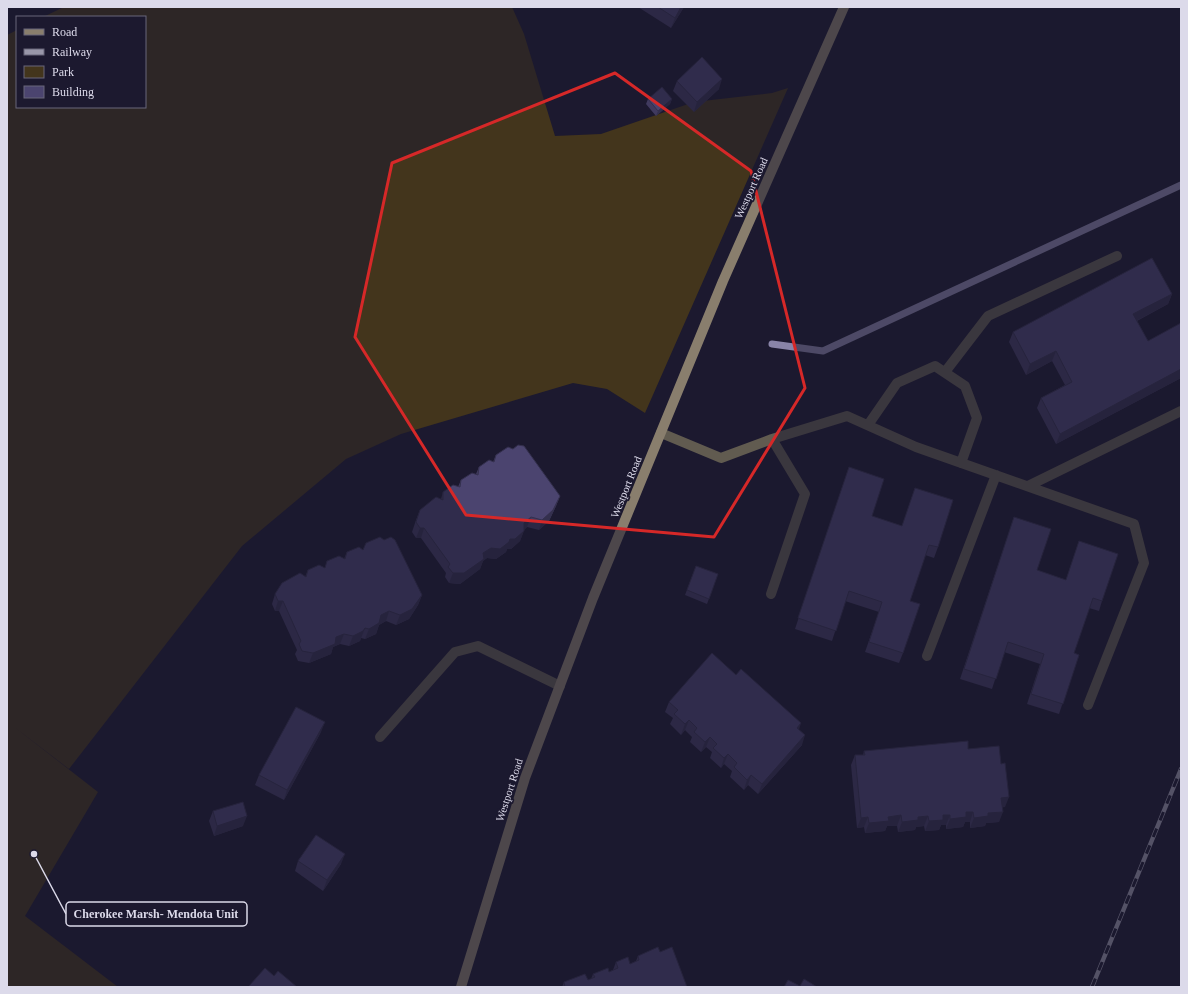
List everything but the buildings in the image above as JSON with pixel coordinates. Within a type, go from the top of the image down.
[{"type":"street","name":"Westport Road","points":[[461,987],[525,778],[560,686],[723,281],[844,7]]},
{"type":"lane","points":[[945,372],[988,316],[1117,256]]},
{"type":"lane","points":[[868,425],[897,383],[935,366],[965,386],[977,418],[961,463]]},
{"type":"lane","points":[[1028,486],[1181,411]]},
{"type":"lane","points":[[661,433],[721,458],[772,439],[847,416],[916,447],[1134,524],[1144,563],[1088,705]]},
{"type":"lane","points":[[771,594],[806,494],[772,439]]},
{"type":"lane","points":[[927,656],[996,475]]},
{"type":"lane","points":[[380,737],[455,652],[478,646],[560,686]]},
{"type":"highlighted area","points":[[615,73],[751,171],[805,388],[714,537],[466,515],[355,337],[392,163]]},
{"type":"green space","points":[[64,7],[512,7],[524,34],[555,136],[601,134],[694,102],[772,93],[788,88],[645,413],[607,389],[573,383],[401,434],[346,459],[242,546],[69,769],[13,726],[98,792],[25,916],[118,987],[7,987],[7,35],[16,30],[16,108],[146,108],[146,16],[45,16]]},
{"type":"waterway","points":[[772,344],[823,351],[1181,185]]},
{"type":"railway","points":[[1092,987],[1181,769]]},
{"type":"place","name":"Cherokee Marsh- Mendota Unit","points":[[34,854]]}]
